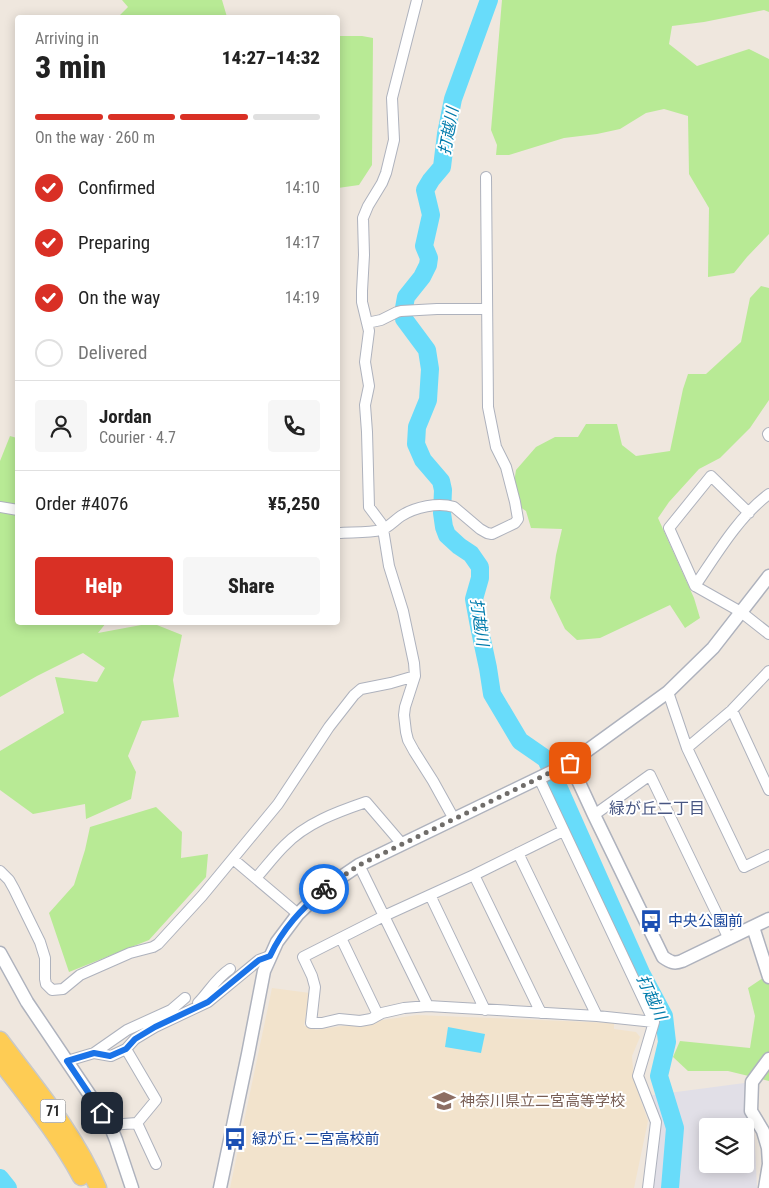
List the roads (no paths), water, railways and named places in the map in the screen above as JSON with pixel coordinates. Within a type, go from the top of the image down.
[{"type":"main road","name":"71","points":[[0,1040],[65,1127],[98,1188]]},
{"type":"main road","name":"71","points":[[0,1061],[55,1135],[87,1188]]},
{"type":"street","points":[[417,0],[392,98],[394,140],[386,173],[363,218],[362,302],[369,331],[365,362],[369,386],[365,406],[368,432],[369,508],[381,523],[383,529],[389,566],[403,611],[414,663],[415,676],[404,715],[406,732],[411,746],[454,819]]},
{"type":"street","points":[[340,533],[383,529],[410,511],[420,507],[432,506],[450,506],[480,529],[492,534],[515,523],[518,519],[506,467],[496,447],[488,407],[486,177]]},
{"type":"street","points":[[368,323],[381,320],[401,311],[486,309]]},
{"type":"street","points":[[749,513],[711,476],[670,528],[695,586],[741,612],[769,634]]},
{"type":"street","points":[[695,586],[730,535],[758,502],[769,494]]},
{"type":"street","points":[[0,507],[15,510]]},
{"type":"street","points":[[220,1188],[264,971],[277,942],[298,914],[325,888],[359,865],[567,764],[668,692],[713,648],[769,576]]},
{"type":"street","points":[[687,748],[732,710],[769,672]]},
{"type":"street","points":[[0,871],[9,880],[40,942],[45,958],[46,984],[52,990],[59,990],[69,985],[80,975],[130,953],[153,947],[188,911],[278,804],[329,728],[354,695],[362,689],[415,676]]},
{"type":"street","points":[[668,692],[687,748],[744,867],[769,855]]},
{"type":"street","points":[[732,710],[769,790]]},
{"type":"street","points":[[567,764],[663,957],[669,962],[676,963],[682,961],[769,919]]},
{"type":"street","points":[[594,815],[650,774],[729,939]]},
{"type":"street","points":[[542,777],[563,831],[654,1022],[638,1076],[656,1122],[648,1188]]},
{"type":"street","points":[[256,878],[285,845],[305,829],[330,815],[366,802],[402,844]]},
{"type":"street","points":[[563,831],[474,875],[384,916],[303,957],[315,987],[311,1023],[322,1024],[338,1019],[360,1021],[404,1008],[428,1006],[597,1016],[654,1022]]},
{"type":"street","points":[[518,853],[597,1016]]},
{"type":"street","points":[[233,859],[298,914]]},
{"type":"street","points":[[359,865],[428,1006]]},
{"type":"street","points":[[474,875],[541,1013]]},
{"type":"street","points":[[430,895],[485,1010]]},
{"type":"street","points":[[752,927],[769,978]]},
{"type":"street","points":[[341,938],[378,1016]]},
{"type":"street","points":[[1,956],[26,1002],[110,1124],[132,1188]]},
{"type":"street","points":[[94,1053],[110,1056],[126,1049],[135,1039],[155,1027],[208,1002],[259,960],[270,956]]},
{"type":"street","points":[[192,1010],[216,980],[230,969]]},
{"type":"street","points":[[67,1061],[94,1053],[127,1030],[171,1010],[185,998]]},
{"type":"street","points":[[110,1124],[137,1123],[156,1100],[126,1049]]},
{"type":"street","points":[[765,1188],[769,1164],[768,1148],[763,1131],[751,1112],[752,1082],[769,1059]]},
{"type":"street","points":[[137,1123],[156,1164]]},
{"type":"water","points":[[448,1027],[485,1034],[481,1053],[445,1047]]},
{"type":"waterway","name":"打越川","points":[[489,0],[453,99],[442,167],[425,190],[431,215],[424,246],[429,258],[428,265],[422,277],[406,297],[404,308],[404,319],[427,350],[430,369],[428,400],[417,427],[416,444],[423,460],[441,481],[443,490],[442,513],[447,535],[471,554],[480,567],[480,578],[474,599],[492,694],[520,741],[546,759],[641,973],[664,1016],[667,1042],[659,1076],[675,1128],[670,1188]]},
{"type":"waterway","points":[[0,1178],[8,1188]]},
{"type":"place","name":"中央公園前","points":[[651,921]]},
{"type":"place","name":"神奈川県立二宮高等学校","points":[[444,1101]]},
{"type":"place","name":"緑が丘･二宮高校前","points":[[235,1139]]},
{"type":"district","name":"緑が丘二丁目","points":[[657,808]]}]
